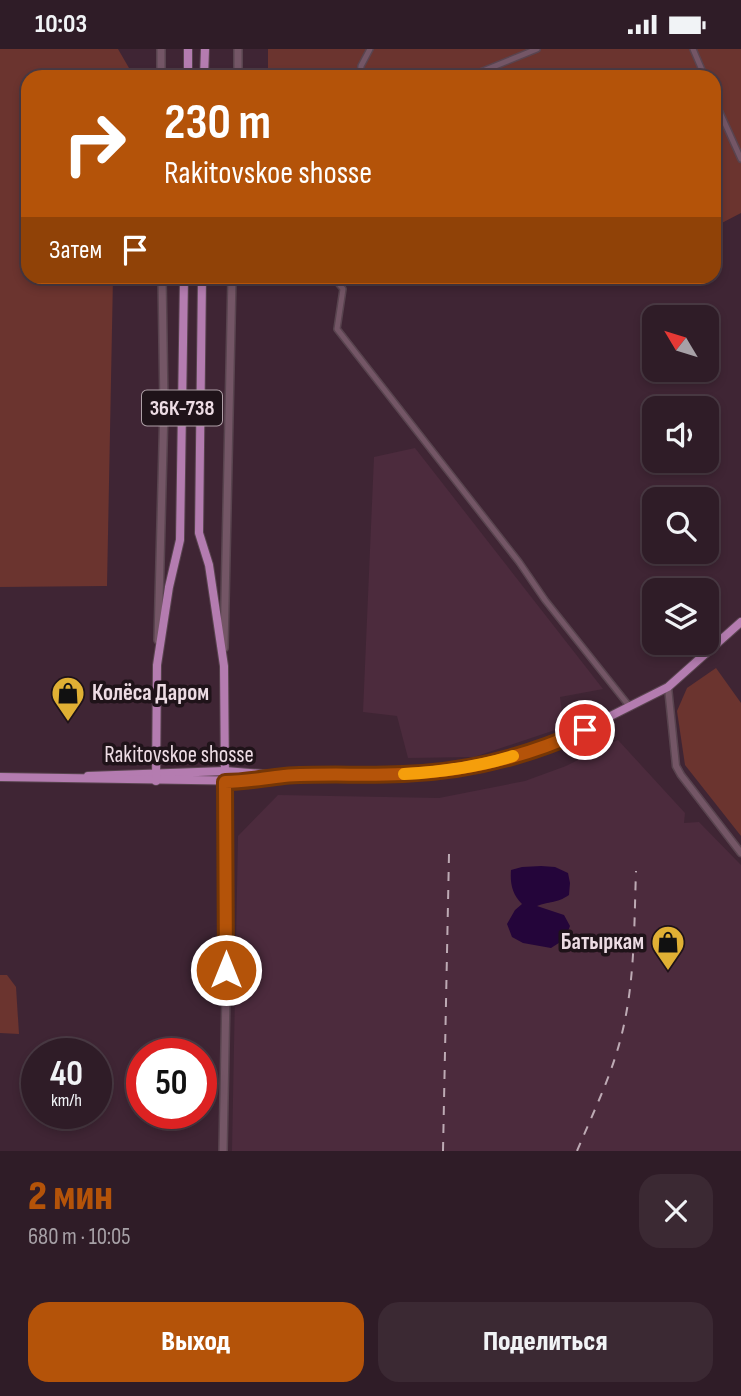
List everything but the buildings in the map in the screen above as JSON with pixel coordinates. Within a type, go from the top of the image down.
[{"type":"main road","points":[[161,49],[161,70]]},
{"type":"main road","points":[[188,49],[188,70]]},
{"type":"main road","points":[[204,70],[205,49]]},
{"type":"main road","points":[[238,49],[238,70]]},
{"type":"main road","points":[[158,665],[164,407],[162,284]]},
{"type":"main road","name":"36К-738","points":[[156,776],[158,665],[169,587],[180,540],[184,284]]},
{"type":"main road","name":"36К-738","points":[[202,284],[198,533],[209,565],[224,667],[225,771]]},
{"type":"main road","points":[[224,667],[232,284]]},
{"type":"main road","name":"Rakitovskoe shosse","points":[[156,776],[225,771],[284,776],[406,774],[488,764],[565,739],[668,687],[741,622]]},
{"type":"main road","points":[[223,1151],[226,995],[225,771]]},
{"type":"main road","name":"Rakitovskoe shosse","points":[[0,777],[75,778],[101,774],[254,782],[284,776]]},
{"type":"street","points":[[361,70],[370,49]]},
{"type":"street","points":[[485,70],[537,49]]},
{"type":"street","points":[[693,49],[702,70]]},
{"type":"street","points":[[721,115],[741,159]]},
{"type":"street","points":[[338,284],[342,289],[337,330],[630,707]]},
{"type":"street","points":[[668,687],[676,766],[741,853]]},
{"type":"shaded area","points":[[0,49],[118,49],[129,70],[21,70],[21,284],[113,284],[107,586],[0,587]]},
{"type":"shaded area","points":[[268,49],[741,49],[741,213],[721,223],[721,70],[268,70]]},
{"type":"shaded area","points":[[415,448],[603,689],[560,697],[564,727],[474,757],[408,758],[397,716],[363,712],[374,457]]},
{"type":"shaded area","points":[[716,668],[741,703],[741,836],[685,765],[677,711],[687,688]]},
{"type":"shaded area","points":[[618,740],[685,813],[684,823],[699,822],[741,865],[741,1151],[232,1151],[238,836],[278,795],[439,798],[525,781],[566,766]]},
{"type":"shaded area","points":[[555,867],[568,873],[570,883],[569,895],[537,906],[564,915],[570,926],[565,939],[551,948],[523,943],[512,937],[507,924],[522,904],[512,888],[511,870]]},
{"type":"shaded area","points":[[0,975],[7,975],[16,987],[19,1034],[0,1033]]},
{"type":"railway","points":[[443,1151],[449,854]]},
{"type":"railway","points":[[577,1151],[611,1069],[625,1020],[633,957],[636,871]]},
{"type":"slow traffic","points":[[404,774],[488,764],[513,756]]},
{"type":"place","name":"Колёса Даром","points":[[68,723]]},
{"type":"place","name":"Батыркам","points":[[668,972]]},
{"type":"route","points":[[226,970],[225,782],[254,782],[284,776],[444,771],[488,764],[585,730]]}]
